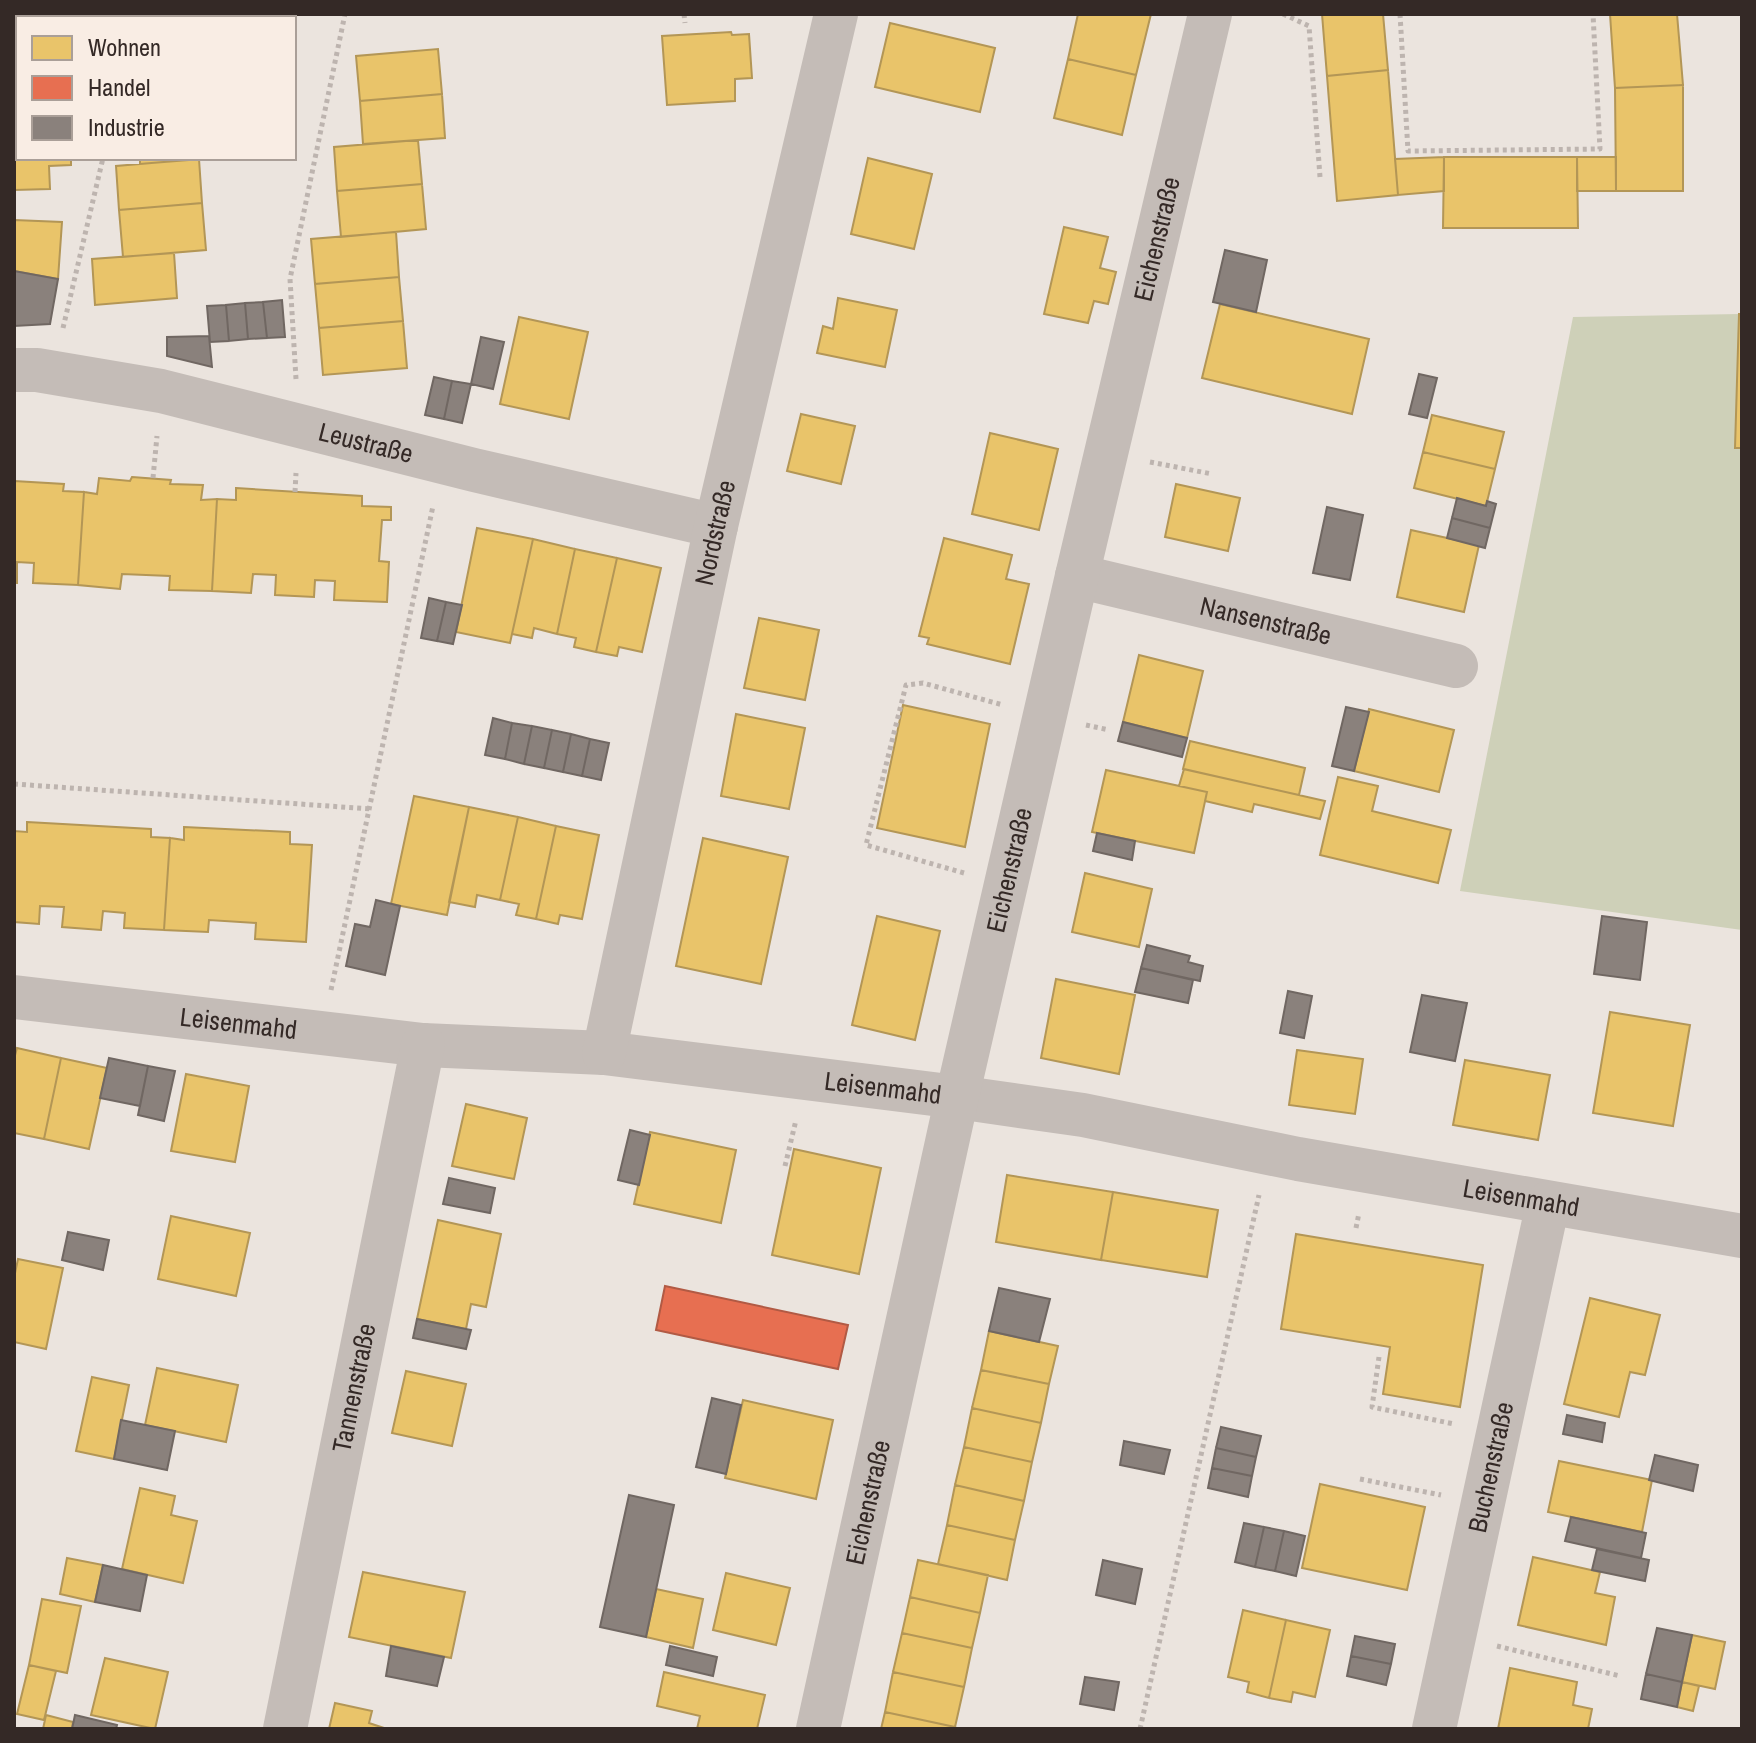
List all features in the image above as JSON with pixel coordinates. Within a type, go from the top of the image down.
[{"type":"street","name":"Nordstraße","points":[[604,1053],[716,526],[836,14]]},
{"type":"street","name":"Eichenstraße","points":[[818,1729],[957,1097],[1210,14]]},
{"type":"street","name":"Leustraße","points":[[33,371],[161,391],[442,462],[716,526]]},
{"type":"street","name":"Nansenstraße","points":[[1077,576],[1456,666]]},
{"type":"street","name":"Leisenmahd","points":[[14,997],[423,1045],[604,1053],[957,1097],[1083,1115],[1268,1153],[1742,1236]]},
{"type":"street","name":"Tannenstraße","points":[[285,1729],[423,1045]]},
{"type":"street","name":"Buchenstraße","points":[[1434,1729],[1548,1203]]},
{"type":"path","points":[[120,16],[144,14]]},
{"type":"path","points":[[299,426],[290,279],[345,14]]},
{"type":"path","points":[[684,14],[685,23]]},
{"type":"path","points":[[1283,14],[1309,26],[1320,177]]},
{"type":"path","points":[[1400,14],[1408,151],[1600,149],[1593,14]]},
{"type":"path","points":[[33,371],[102,160]]},
{"type":"path","points":[[1106,454],[1212,474]]},
{"type":"path","points":[[322,1034],[442,462]]},
{"type":"path","points":[[1007,885],[866,845],[906,685],[923,683],[1045,717]]},
{"type":"path","points":[[14,784],[371,809]]},
{"type":"path","points":[[1140,1729],[1268,1153]]},
{"type":"path","points":[[1379,1357],[1372,1407],[1498,1433]]},
{"type":"path","points":[[1360,1479],[1483,1503]]},
{"type":"path","points":[[1454,1636],[1620,1676]]},
{"type":"green space","points":[[1739,314],[1735,447],[1742,448],[1742,930],[1460,891],[1573,317]]},
{"type":"building: Wohnen","points":[[1078,14],[1151,14],[1136,75],[1068,59]]},
{"type":"building: Wohnen","points":[[1322,14],[1383,14],[1388,70],[1327,76]]},
{"type":"building: Wohnen","points":[[1610,14],[1677,14],[1683,85],[1615,88]]},
{"type":"building: Wohnen","points":[[890,23],[995,48],[980,112],[875,87]]},
{"type":"building: Wohnen","points":[[731,32],[732,35],[749,34],[752,78],[735,79],[735,101],[667,105],[662,36]]},
{"type":"building: Wohnen","points":[[438,49],[442,94],[360,101],[356,56]]},
{"type":"building: Wohnen","points":[[1068,59],[1136,75],[1122,135],[1054,118]]},
{"type":"building: Wohnen","points":[[16,66],[16,160],[71,160],[71,165],[49,166],[50,189],[14,190]]},
{"type":"building: Wohnen","points":[[1388,70],[1398,195],[1337,201],[1327,76]]},
{"type":"building: Wohnen","points":[[1683,85],[1683,191],[1616,191],[1615,88]]},
{"type":"building: Wohnen","points":[[442,94],[445,138],[363,144],[360,101]]},
{"type":"building: Wohnen","points":[[418,140],[422,184],[337,191],[334,147]]},
{"type":"building: Wohnen","points":[[1444,157],[1577,157],[1578,228],[1443,228]]},
{"type":"building: Wohnen","points":[[1444,157],[1444,191],[1398,195],[1395,159]]},
{"type":"building: Wohnen","points":[[1577,157],[1616,157],[1616,191],[1577,191]]},
{"type":"building: Wohnen","points":[[868,158],[932,174],[914,249],[851,234]]},
{"type":"building: Wohnen","points":[[140,160],[189,160],[140,164]]},
{"type":"building: Wohnen","points":[[199,160],[202,203],[119,210],[116,166]]},
{"type":"building: Wohnen","points":[[422,184],[426,229],[341,237],[337,191]]},
{"type":"building: Wohnen","points":[[202,203],[206,250],[123,257],[119,210]]},
{"type":"building: Wohnen","points":[[14,220],[62,222],[58,279],[14,271]]},
{"type":"building: Wohnen","points":[[1064,227],[1108,237],[1100,268],[1116,272],[1108,304],[1094,301],[1088,323],[1044,314]]},
{"type":"building: Wohnen","points":[[396,232],[399,277],[315,284],[311,239]]},
{"type":"building: Wohnen","points":[[174,253],[177,298],[95,305],[92,259]]},
{"type":"building: Wohnen","points":[[399,277],[403,321],[319,328],[315,284]]},
{"type":"building: Wohnen","points":[[838,298],[897,310],[885,367],[817,353],[823,326],[833,329]]},
{"type":"building: Wohnen","points":[[1220,304],[1369,339],[1352,414],[1202,378]]},
{"type":"building: Wohnen","points":[[1739,314],[1742,314],[1742,448],[1735,448]]},
{"type":"building: Wohnen","points":[[519,317],[588,332],[569,419],[500,404]]},
{"type":"building: Wohnen","points":[[403,321],[407,368],[323,375],[319,328]]},
{"type":"building: Wohnen","points":[[801,414],[855,426],[841,484],[787,471]]},
{"type":"building: Wohnen","points":[[1432,415],[1504,432],[1495,469],[1423,452]]},
{"type":"building: Wohnen","points":[[990,433],[1058,449],[1039,530],[972,514]]},
{"type":"building: Wohnen","points":[[1423,452],[1495,469],[1486,506],[1414,488]]},
{"type":"building: Wohnen","points":[[132,477],[171,480],[170,484],[203,485],[201,500],[217,499],[212,591],[169,590],[170,576],[122,574],[120,589],[78,585],[84,492],[97,494],[99,478],[130,481]]},
{"type":"building: Wohnen","points":[[14,481],[64,484],[63,491],[84,492],[78,585],[33,583],[34,563],[17,562],[17,583],[14,583]]},
{"type":"building: Wohnen","points":[[1176,484],[1240,498],[1228,551],[1165,537]]},
{"type":"building: Wohnen","points":[[236,488],[362,496],[362,506],[391,507],[391,520],[382,520],[379,561],[389,562],[387,602],[334,600],[335,581],[315,580],[314,597],[275,595],[276,575],[253,574],[251,593],[212,591],[217,499],[236,500]]},
{"type":"building: Wohnen","points":[[477,528],[533,539],[510,643],[456,632]]},
{"type":"building: Wohnen","points":[[1411,530],[1479,545],[1464,612],[1397,597]]},
{"type":"building: Wohnen","points":[[944,538],[1012,555],[1006,579],[1029,584],[1010,664],[927,644],[929,638],[919,636]]},
{"type":"building: Wohnen","points":[[533,539],[575,549],[557,634],[534,628],[532,638],[512,634]]},
{"type":"building: Wohnen","points":[[575,549],[617,558],[596,652],[574,647],[576,638],[557,634]]},
{"type":"building: Wohnen","points":[[617,558],[661,568],[642,652],[619,647],[617,656],[596,652]]},
{"type":"building: Wohnen","points":[[759,618],[819,630],[805,700],[744,688]]},
{"type":"building: Wohnen","points":[[1139,655],[1203,671],[1187,738],[1123,722]]},
{"type":"building: Wohnen","points":[[903,705],[990,724],[965,847],[877,828]]},
{"type":"building: Wohnen","points":[[1369,709],[1454,730],[1439,792],[1354,771]]},
{"type":"building: Wohnen","points":[[736,714],[805,728],[789,809],[721,796]]},
{"type":"building: Wohnen","points":[[1190,741],[1305,768],[1299,795],[1183,769]]},
{"type":"building: Wohnen","points":[[1184,769],[1325,801],[1320,819],[1254,804],[1252,812],[1205,801],[1207,792],[1179,786]]},
{"type":"building: Wohnen","points":[[1106,770],[1207,792],[1194,853],[1092,832]]},
{"type":"building: Wohnen","points":[[1338,777],[1378,786],[1372,811],[1451,830],[1438,883],[1320,855]]},
{"type":"building: Wohnen","points":[[414,796],[469,807],[447,915],[391,904]]},
{"type":"building: Wohnen","points":[[469,807],[518,817],[500,900],[477,895],[475,907],[449,902]]},
{"type":"building: Wohnen","points":[[518,817],[556,826],[536,919],[516,915],[519,904],[500,900]]},
{"type":"building: Wohnen","points":[[27,822],[151,829],[151,837],[170,838],[164,930],[124,928],[125,913],[103,911],[101,930],[62,927],[64,907],[40,906],[39,924],[14,922],[14,831],[27,832]]},
{"type":"building: Wohnen","points":[[556,826],[599,835],[582,919],[560,915],[558,924],[536,919]]},
{"type":"building: Wohnen","points":[[184,827],[290,832],[290,844],[312,845],[306,942],[255,939],[256,923],[209,920],[208,932],[164,930],[170,838],[184,840]]},
{"type":"building: Wohnen","points":[[703,838],[788,857],[761,984],[676,966]]},
{"type":"building: Wohnen","points":[[1085,873],[1152,889],[1139,947],[1072,932]]},
{"type":"building: Wohnen","points":[[877,916],[940,931],[915,1040],[852,1025]]},
{"type":"building: Wohnen","points":[[1056,979],[1135,995],[1119,1074],[1041,1058]]},
{"type":"building: Wohnen","points":[[1610,1012],[1690,1025],[1673,1126],[1593,1113]]},
{"type":"building: Wohnen","points":[[17,1048],[61,1058],[44,1139],[14,1133],[14,1059]]},
{"type":"building: Wohnen","points":[[1297,1050],[1363,1059],[1355,1114],[1289,1105]]},
{"type":"building: Wohnen","points":[[61,1058],[107,1068],[89,1149],[44,1139]]},
{"type":"building: Wohnen","points":[[1465,1060],[1550,1075],[1538,1140],[1453,1125]]},
{"type":"building: Wohnen","points":[[186,1074],[249,1086],[235,1162],[171,1151]]},
{"type":"building: Wohnen","points":[[466,1104],[527,1118],[514,1179],[452,1166]]},
{"type":"building: Wohnen","points":[[650,1132],[736,1150],[721,1223],[634,1204]]},
{"type":"building: Wohnen","points":[[794,1149],[881,1168],[859,1274],[772,1255]]},
{"type":"building: Wohnen","points":[[1007,1175],[1113,1192],[1101,1260],[996,1242]]},
{"type":"building: Wohnen","points":[[1113,1192],[1218,1210],[1207,1277],[1101,1260]]},
{"type":"building: Wohnen","points":[[171,1216],[250,1233],[236,1296],[158,1279]]},
{"type":"building: Wohnen","points":[[438,1220],[501,1234],[486,1307],[471,1304],[466,1329],[417,1319]]},
{"type":"building: Wohnen","points":[[1296,1234],[1483,1265],[1460,1407],[1383,1394],[1390,1347],[1281,1329]]},
{"type":"building: Wohnen","points":[[18,1259],[63,1268],[46,1349],[14,1342],[14,1278]]},
{"type":"building: Wohnen","points":[[1590,1298],[1660,1315],[1645,1375],[1630,1372],[1619,1417],[1564,1404]]},
{"type":"building: Wohnen","points":[[989,1331],[1058,1346],[1049,1384],[981,1370]]},
{"type":"building: Wohnen","points":[[157,1368],[238,1385],[226,1442],[145,1425]]},
{"type":"building: Wohnen","points":[[981,1370],[1049,1384],[1041,1423],[972,1408]]},
{"type":"building: Wohnen","points":[[406,1371],[466,1384],[452,1446],[392,1433]]},
{"type":"building: Wohnen","points":[[92,1377],[129,1385],[114,1459],[76,1451]]},
{"type":"building: Wohnen","points":[[743,1400],[833,1420],[816,1499],[725,1478]]},
{"type":"building: Wohnen","points":[[972,1408],[1041,1423],[1032,1462],[964,1447]]},
{"type":"building: Wohnen","points":[[964,1447],[1032,1462],[1024,1501],[955,1485]]},
{"type":"building: Wohnen","points":[[1559,1461],[1652,1480],[1642,1532],[1548,1512]]},
{"type":"building: Wohnen","points":[[1320,1484],[1425,1507],[1407,1590],[1302,1568]]},
{"type":"building: Wohnen","points":[[955,1485],[1024,1501],[1015,1540],[947,1525]]},
{"type":"building: Wohnen","points":[[140,1488],[175,1496],[171,1515],[197,1521],[183,1583],[122,1569]]},
{"type":"building: Wohnen","points":[[947,1525],[1015,1540],[1007,1580],[938,1564]]},
{"type":"building: Wohnen","points":[[1533,1557],[1600,1572],[1595,1593],[1615,1597],[1606,1645],[1518,1625]]},
{"type":"building: Wohnen","points":[[67,1558],[103,1565],[95,1602],[60,1594]]},
{"type":"building: Wohnen","points":[[918,1560],[988,1575],[980,1613],[910,1597]]},
{"type":"building: Wohnen","points":[[363,1572],[465,1592],[451,1658],[349,1637]]},
{"type":"building: Wohnen","points":[[726,1573],[790,1588],[776,1645],[713,1630]]},
{"type":"building: Wohnen","points":[[656,1589],[703,1599],[693,1648],[646,1637]]},
{"type":"building: Wohnen","points":[[910,1597],[980,1613],[972,1648],[902,1633]]},
{"type":"building: Wohnen","points":[[42,1599],[81,1606],[67,1673],[29,1665]]},
{"type":"building: Wohnen","points":[[1243,1610],[1286,1620],[1269,1698],[1247,1692],[1249,1682],[1228,1677]]},
{"type":"building: Wohnen","points":[[1286,1620],[1330,1630],[1315,1697],[1293,1692],[1291,1702],[1269,1698]]},
{"type":"building: Wohnen","points":[[902,1633],[972,1648],[964,1687],[893,1672]]},
{"type":"building: Wohnen","points":[[1692,1635],[1725,1642],[1715,1689],[1682,1682]]},
{"type":"building: Wohnen","points":[[105,1658],[168,1672],[155,1729],[91,1715]]},
{"type":"building: Wohnen","points":[[29,1665],[56,1671],[44,1720],[17,1714]]},
{"type":"building: Wohnen","points":[[1510,1668],[1577,1682],[1573,1705],[1592,1709],[1588,1729],[1498,1729]]},
{"type":"building: Wohnen","points":[[664,1672],[765,1695],[757,1729],[697,1729],[700,1716],[657,1706]]},
{"type":"building: Wohnen","points":[[893,1672],[964,1687],[955,1727],[885,1712]]},
{"type":"building: Wohnen","points":[[1682,1682],[1699,1686],[1693,1711],[1677,1707]]},
{"type":"building: Wohnen","points":[[335,1703],[372,1711],[369,1723],[387,1729],[329,1729]]},
{"type":"building: Wohnen","points":[[885,1712],[955,1727],[881,1729]]},
{"type":"building: Wohnen","points":[[46,1715],[73,1722],[72,1729],[43,1729]]},
{"type":"building: Handel","points":[[665,1286],[848,1325],[838,1369],[656,1330]]},
{"type":"building: Industrie","points":[[1225,250],[1267,260],[1256,312],[1213,302]]},
{"type":"building: Industrie","points":[[14,271],[58,279],[50,324],[14,326]]},
{"type":"building: Industrie","points":[[282,300],[285,337],[267,338],[263,302]]},
{"type":"building: Industrie","points":[[263,302],[267,338],[248,339],[245,303]]},
{"type":"building: Industrie","points":[[245,303],[248,339],[229,341],[226,305]]},
{"type":"building: Industrie","points":[[226,305],[229,341],[210,342],[207,306]]},
{"type":"building: Industrie","points":[[209,336],[212,367],[167,356],[167,337]]},
{"type":"building: Industrie","points":[[481,337],[504,342],[493,389],[471,384]]},
{"type":"building: Industrie","points":[[1419,374],[1437,378],[1427,418],[1409,414]]},
{"type":"building: Industrie","points":[[434,377],[452,381],[444,419],[425,415]]},
{"type":"building: Industrie","points":[[452,381],[471,384],[462,423],[444,419]]},
{"type":"building: Industrie","points":[[1457,498],[1486,506],[1487,501],[1496,504],[1490,528],[1452,518]]},
{"type":"building: Industrie","points":[[1327,507],[1363,515],[1350,580],[1313,573]]},
{"type":"building: Industrie","points":[[1452,518],[1490,528],[1485,548],[1447,538]]},
{"type":"building: Industrie","points":[[429,598],[446,602],[437,641],[421,638]]},
{"type":"building: Industrie","points":[[446,602],[462,605],[453,644],[437,641]]},
{"type":"building: Industrie","points":[[1346,707],[1369,712],[1354,771],[1332,766]]},
{"type":"building: Industrie","points":[[493,718],[512,723],[505,759],[485,755]]},
{"type":"building: Industrie","points":[[1123,722],[1187,738],[1182,757],[1118,741]]},
{"type":"building: Industrie","points":[[512,723],[532,726],[524,764],[505,759]]},
{"type":"building: Industrie","points":[[532,726],[552,730],[544,768],[524,764]]},
{"type":"building: Industrie","points":[[552,730],[571,734],[563,772],[544,768]]},
{"type":"building: Industrie","points":[[571,734],[590,739],[582,776],[563,772]]},
{"type":"building: Industrie","points":[[590,739],[609,743],[601,780],[582,776]]},
{"type":"building: Industrie","points":[[1097,833],[1135,841],[1132,860],[1093,851]]},
{"type":"building: Industrie","points":[[376,900],[400,906],[385,975],[346,966],[355,924],[370,927]]},
{"type":"building: Industrie","points":[[1602,916],[1647,922],[1640,980],[1594,974]]},
{"type":"building: Industrie","points":[[1147,945],[1190,956],[1188,962],[1203,966],[1200,981],[1141,968]]},
{"type":"building: Industrie","points":[[1141,968],[1193,980],[1188,1003],[1135,992]]},
{"type":"building: Industrie","points":[[1288,991],[1312,996],[1304,1038],[1280,1033]]},
{"type":"building: Industrie","points":[[1422,995],[1467,1003],[1455,1061],[1410,1052]]},
{"type":"building: Industrie","points":[[109,1058],[148,1066],[140,1106],[100,1098]]},
{"type":"building: Industrie","points":[[148,1066],[175,1071],[164,1121],[138,1115]]},
{"type":"building: Industrie","points":[[630,1130],[650,1135],[639,1185],[618,1180]]},
{"type":"building: Industrie","points":[[449,1178],[495,1188],[490,1213],[443,1204]]},
{"type":"building: Industrie","points":[[68,1232],[109,1240],[103,1270],[62,1260]]},
{"type":"building: Industrie","points":[[999,1288],[1050,1299],[1039,1342],[989,1331]]},
{"type":"building: Industrie","points":[[417,1319],[471,1330],[466,1349],[413,1338]]},
{"type":"building: Industrie","points":[[712,1398],[741,1405],[726,1474],[696,1467]]},
{"type":"building: Industrie","points":[[1567,1415],[1605,1423],[1602,1442],[1563,1434]]},
{"type":"building: Industrie","points":[[121,1420],[175,1431],[167,1470],[114,1459]]},
{"type":"building: Industrie","points":[[1221,1427],[1261,1436],[1256,1457],[1216,1448]]},
{"type":"building: Industrie","points":[[1124,1441],[1170,1450],[1164,1474],[1120,1465]]},
{"type":"building: Industrie","points":[[1216,1448],[1256,1457],[1252,1476],[1212,1468]]},
{"type":"building: Industrie","points":[[1655,1455],[1698,1465],[1693,1491],[1649,1480]]},
{"type":"building: Industrie","points":[[1212,1468],[1252,1476],[1248,1497],[1208,1488]]},
{"type":"building: Industrie","points":[[629,1495],[674,1505],[646,1637],[600,1627]]},
{"type":"building: Industrie","points":[[1571,1517],[1646,1533],[1641,1558],[1565,1541]]},
{"type":"building: Industrie","points":[[1244,1523],[1264,1527],[1255,1567],[1235,1562]]},
{"type":"building: Industrie","points":[[1264,1527],[1284,1531],[1275,1571],[1255,1567]]},
{"type":"building: Industrie","points":[[1284,1531],[1305,1536],[1296,1576],[1275,1571]]},
{"type":"building: Industrie","points":[[1597,1549],[1649,1560],[1645,1581],[1592,1570]]},
{"type":"building: Industrie","points":[[1103,1560],[1142,1569],[1135,1604],[1096,1595]]},
{"type":"building: Industrie","points":[[103,1565],[147,1575],[140,1611],[95,1602]]},
{"type":"building: Industrie","points":[[1657,1628],[1692,1635],[1682,1682],[1646,1674]]},
{"type":"building: Industrie","points":[[1355,1636],[1395,1644],[1391,1664],[1351,1656]]},
{"type":"building: Industrie","points":[[391,1646],[444,1657],[437,1686],[386,1676]]},
{"type":"building: Industrie","points":[[670,1646],[717,1657],[713,1676],[666,1665]]},
{"type":"building: Industrie","points":[[1351,1656],[1391,1664],[1386,1685],[1347,1676]]},
{"type":"building: Industrie","points":[[1646,1674],[1682,1682],[1677,1707],[1641,1699]]},
{"type":"building: Industrie","points":[[1085,1677],[1119,1682],[1114,1710],[1080,1704]]},
{"type":"building: Industrie","points":[[75,1715],[117,1725],[116,1729],[72,1729]]}]
